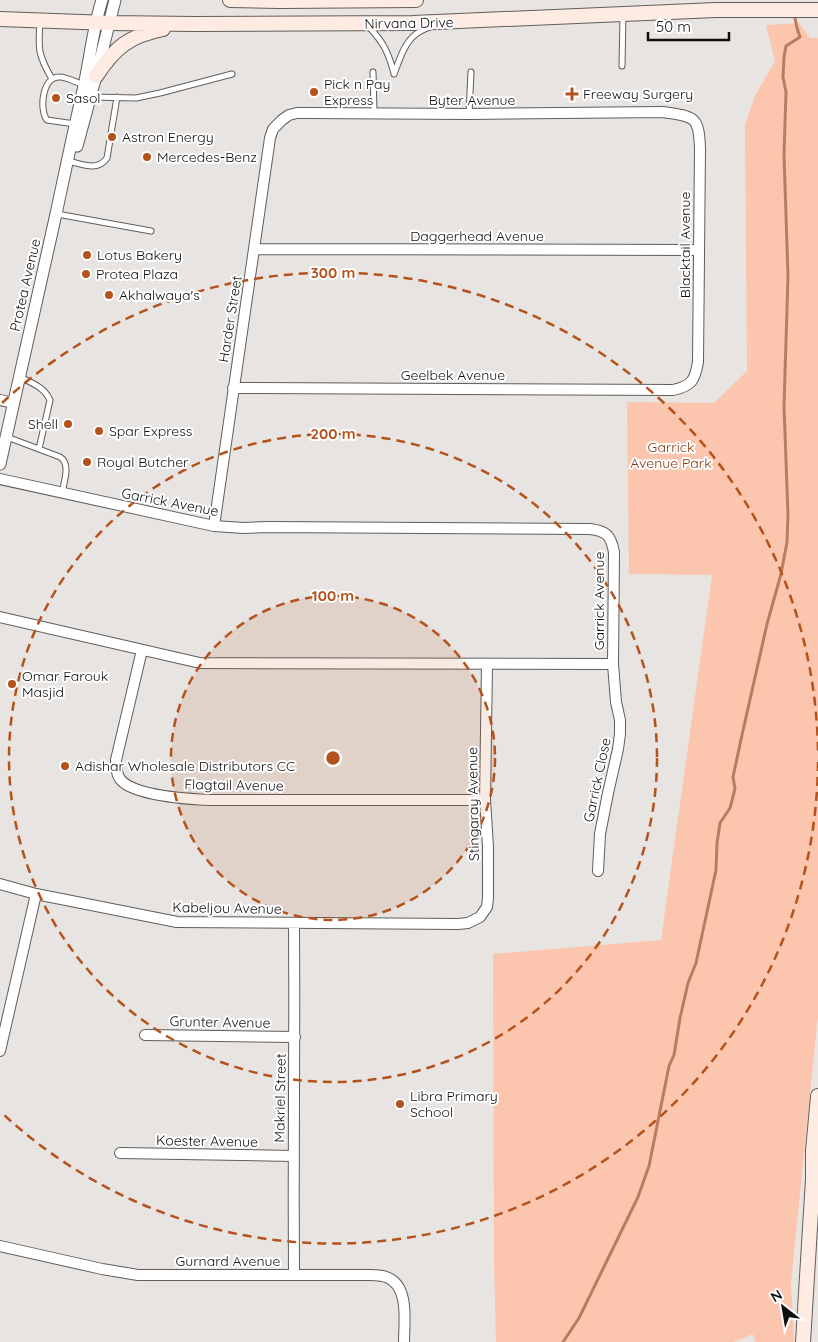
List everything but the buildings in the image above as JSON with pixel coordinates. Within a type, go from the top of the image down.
[{"type":"main road","name":"Nirvana Drive","points":[[230,0],[416,0]]},
{"type":"main road","name":"Nirvana Drive","points":[[0,18],[102,23],[437,23],[716,10],[818,10]]},
{"type":"main road","points":[[96,76],[115,52],[140,34],[194,24]]},
{"type":"main road","points":[[803,1342],[813,1152],[818,1096]]},
{"type":"main road","points":[[813,1179],[818,1158]]},
{"type":"street","name":"Protea Avenue","points":[[59,201],[96,76],[102,23],[102,0]]},
{"type":"street","name":"Protea Avenue","points":[[0,464],[84,85],[102,23],[115,0]]},
{"type":"street","name":"Byter Avenue","points":[[282,120],[297,113],[663,112]]},
{"type":"street","name":"Blacktail Avenue","points":[[663,112],[686,115],[696,122],[700,149],[698,362],[696,373],[690,384],[673,390]]},
{"type":"street","name":"Harder Street","points":[[214,526],[270,138],[273,129],[282,120]]},
{"type":"street","name":"Daggerhead Avenue","points":[[255,250],[698,250]]},
{"type":"street","name":"Geelbek Avenue","points":[[234,388],[673,390]]},
{"type":"street","points":[[0,400],[14,403]]},
{"type":"street","name":"Garrick Avenue","points":[[0,479],[214,526],[244,528],[601,530],[610,538],[614,552],[613,664],[208,664],[191,662],[0,618]]},
{"type":"street","name":"Flagtail Avenue","points":[[142,650],[116,760],[117,774],[129,786],[145,792],[175,798],[209,800],[485,800]]},
{"type":"street","name":"Stingaray Avenue","points":[[458,924],[474,921],[480,917],[487,907],[488,847],[485,800],[487,664]]},
{"type":"street","name":"Garrick Close","points":[[598,871],[600,834],[620,734],[613,664]]},
{"type":"street","name":"Kabeljou Avenue","points":[[0,884],[36,894],[177,922],[458,924]]},
{"type":"street","points":[[0,1051],[36,894]]},
{"type":"street","name":"Makriel Street","points":[[294,923],[294,1274]]},
{"type":"street","name":"Grunter Avenue","points":[[145,1035],[295,1037]]},
{"type":"street","name":"Koester Avenue","points":[[120,1153],[293,1156]]},
{"type":"street","name":"Gurnard Avenue","points":[[0,1246],[102,1269],[138,1274],[385,1276],[398,1286],[405,1303],[404,1342]]},
{"type":"lane","points":[[622,66],[623,15]]},
{"type":"lane","points":[[40,20],[38,45],[40,55],[52,79]]},
{"type":"lane","points":[[366,23],[380,38],[388,54],[394,74],[403,51],[414,35],[437,23]]},
{"type":"lane","points":[[373,72],[374,113]]},
{"type":"lane","points":[[469,114],[471,72]]},
{"type":"lane","points":[[91,97],[136,98],[232,74]]},
{"type":"lane","points":[[75,124],[47,120],[44,116],[43,97],[46,86],[52,79],[60,76],[84,85]]},
{"type":"lane","points":[[72,162],[90,167],[100,165],[107,158],[117,97]]},
{"type":"lane","points":[[56,214],[152,231]]},
{"type":"lane","points":[[20,377],[41,388],[50,400],[39,450]]},
{"type":"lane","points":[[6,437],[64,459],[66,466],[62,493]]},
{"type":"green space","name":"Garrick Avenue Park","points":[[799,23],[810,38],[818,38],[818,1015],[791,1283],[794,1342],[755,1342],[753,1334],[734,1342],[496,1342],[493,954],[661,940],[712,575],[629,574],[627,402],[714,403],[747,371],[745,124],[755,96],[775,61],[766,25]]},
{"type":"waterway","points":[[563,1342],[579,1318],[638,1197],[649,1166],[669,1066],[674,1055],[680,1018],[688,983],[696,963],[716,870],[720,823],[730,808],[735,789],[733,777],[787,542],[788,515],[784,406],[788,276],[784,155],[786,92],[783,77],[786,46],[800,37],[794,13]]},
{"type":"place","name":"Pick n Pay Express","points":[[314,92]]},
{"type":"place","name":"Freeway Surgery","points":[[572,94]]},
{"type":"place","name":"Sasol","points":[[56,98]]},
{"type":"place","name":"Astron Energy","points":[[112,137]]},
{"type":"place","name":"Mercedes-Benz","points":[[147,157]]},
{"type":"place","name":"Lotus Bakery","points":[[87,255]]},
{"type":"place","name":"Protea Plaza","points":[[86,274]]},
{"type":"place","name":"Akhalwaya's","points":[[109,295]]},
{"type":"place","name":"Shell","points":[[68,424]]},
{"type":"place","name":"Spar Express","points":[[99,431]]},
{"type":"place","name":"Royal Butcher","points":[[87,462]]},
{"type":"place","name":"Omar Farouk Masjid","points":[[12,684]]},
{"type":"place","name":"Adishar Wholesale Distributors CC","points":[[65,766]]},
{"type":"place","name":"Libra Primary School","points":[[400,1104]]}]
